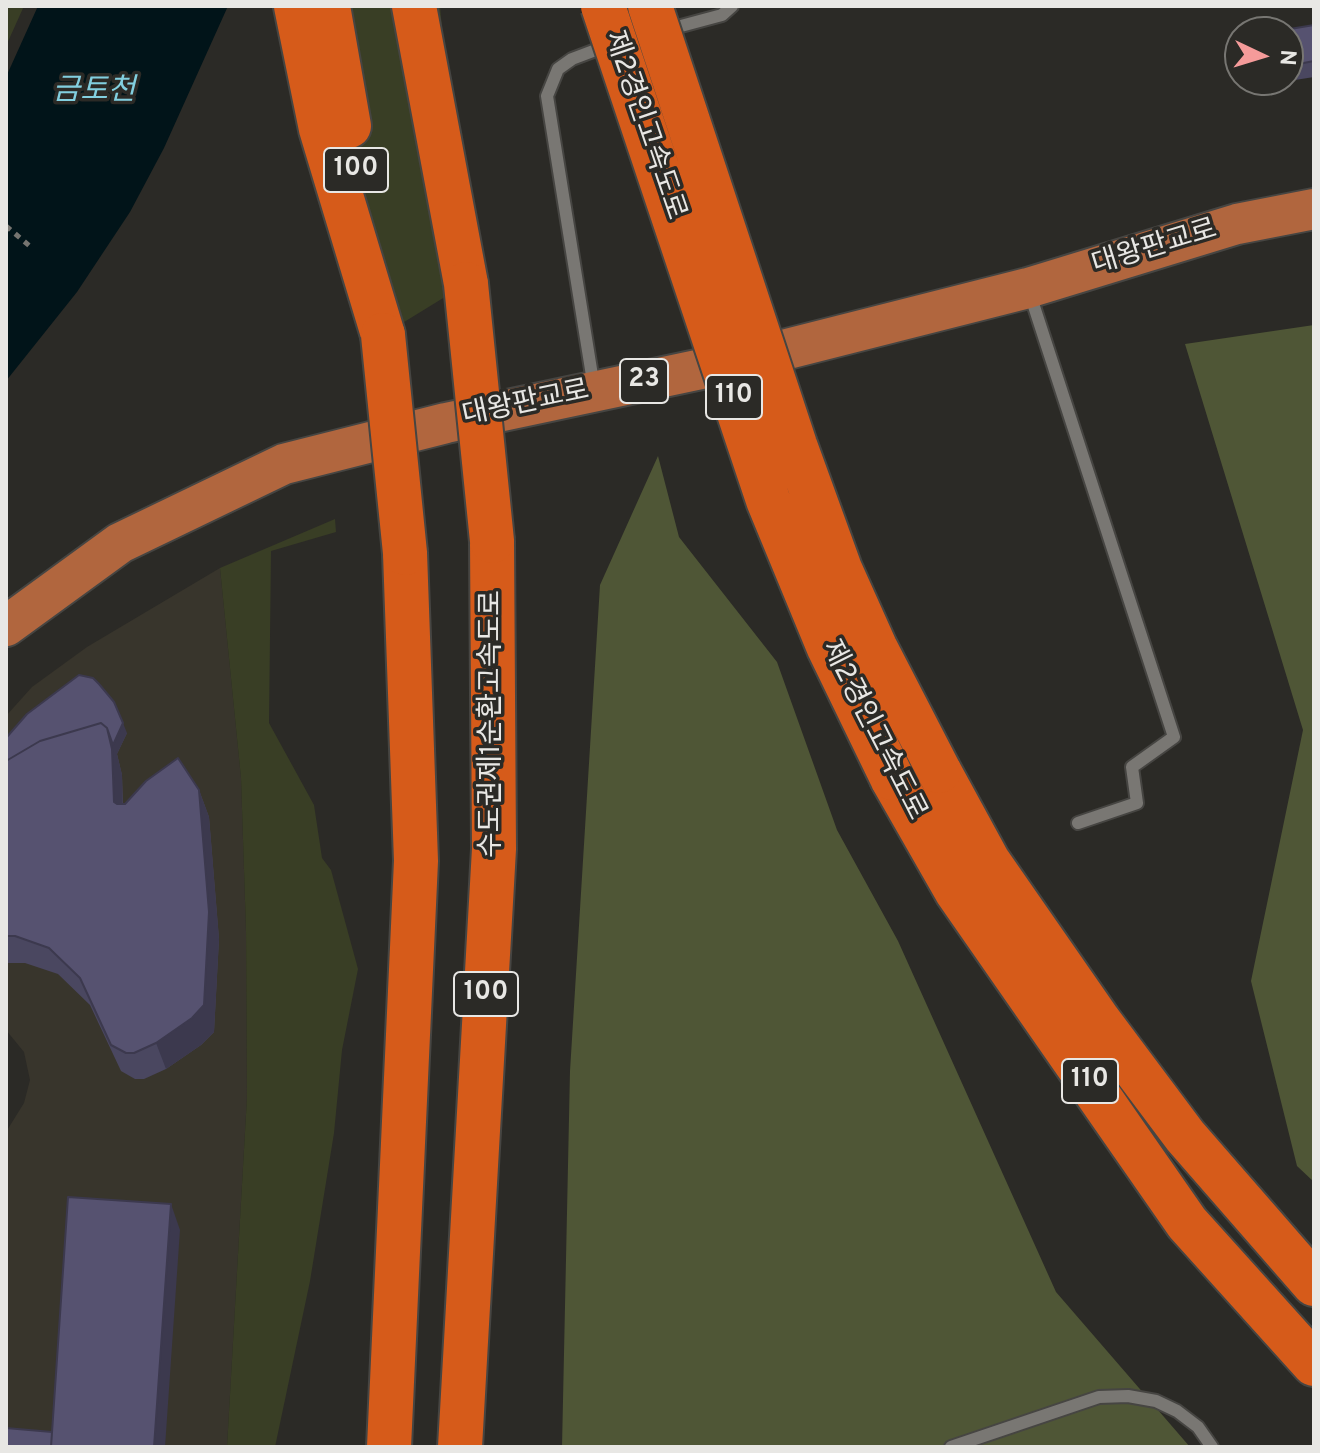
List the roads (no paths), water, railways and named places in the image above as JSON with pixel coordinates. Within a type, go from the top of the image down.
[{"type":"highway","points":[[296,6],[321,129],[383,335]]},
{"type":"highway","name":"100","points":[[328,6],[383,335],[405,553],[416,861],[389,1447]]},
{"type":"highway","name":"수도권제1순환고속도로","points":[[414,6],[466,284],[492,541],[494,849],[460,1447]]},
{"type":"highway","points":[[440,6],[466,284]]},
{"type":"highway","name":"제2경인고속도로","points":[[643,27],[840,569],[875,647],[939,771],[988,861],[1099,1021],[1185,1136],[1314,1284]]},
{"type":"highway","name":"제2경인고속도로","points":[[600,29],[768,500],[829,648],[892,778],[957,892],[1187,1223],[1314,1364]]},
{"type":"main road","name":"대왕판교로","points":[[6,626],[120,543],[284,464],[446,423],[744,360],[1028,288],[1237,224],[1314,209]]},
{"type":"lane","points":[[595,391],[547,96],[558,69],[600,29],[643,27],[722,15],[732,6]]},
{"type":"lane","points":[[1028,288],[1174,737],[1132,767],[1137,803],[1078,823]]},
{"type":"lane","points":[[951,1447],[1099,1397],[1128,1396],[1156,1401],[1177,1411],[1198,1427],[1212,1447]]},
{"type":"water","name":"금토천","points":[[38,6],[228,6],[164,148],[130,212],[77,292],[6,381],[6,77]]}]
